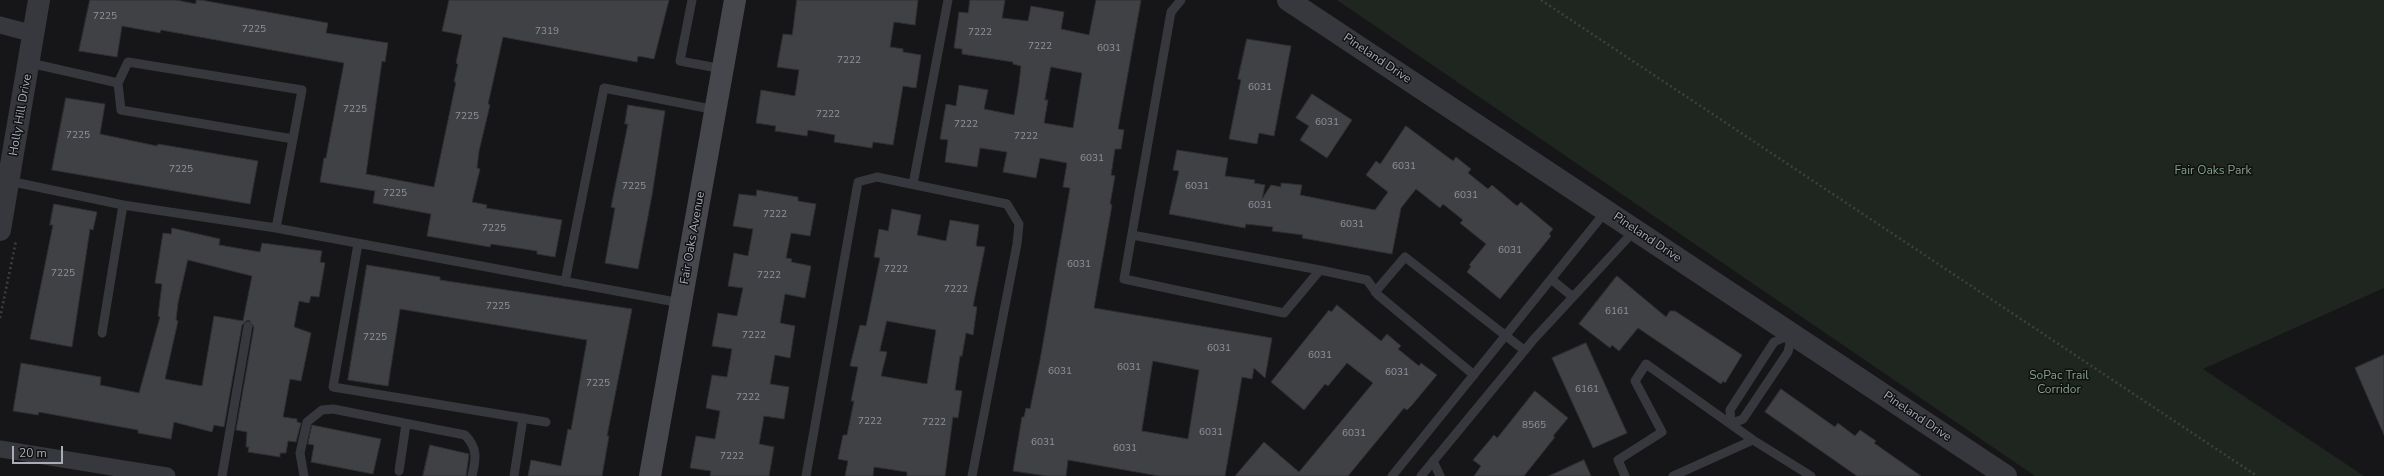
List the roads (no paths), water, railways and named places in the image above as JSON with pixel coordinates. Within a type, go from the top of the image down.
[{"type":"main road","name":"Fair Oaks Avenue","points":[[650,476],[735,0]]},
{"type":"street","name":"Holly Hill Drive","points":[[0,230],[30,63],[39,0]]},
{"type":"street","name":"Pineland Drive","points":[[1288,0],[2006,476]]},
{"type":"street","points":[[0,25],[34,34]]},
{"type":"street","points":[[0,449],[167,476]]},
{"type":"lane","points":[[692,0],[680,61],[723,70]]},
{"type":"lane","points":[[913,184],[948,0]]},
{"type":"lane","points":[[1181,0],[1171,12],[1124,279],[1284,313],[1320,270]]},
{"type":"lane","points":[[276,228],[293,139],[302,90],[128,62],[118,83],[121,110],[293,139]]},
{"type":"lane","points":[[30,63],[118,83]]},
{"type":"lane","points":[[565,282],[604,88],[716,110]]},
{"type":"lane","points":[[806,476],[858,182],[877,177],[1007,204],[1019,224],[1017,244],[972,476]]},
{"type":"lane","points":[[9,181],[123,205],[276,228],[681,304]]},
{"type":"lane","points":[[102,333],[123,205]]},
{"type":"lane","points":[[1392,476],[1606,210]]},
{"type":"lane","points":[[1421,476],[1524,350],[1635,230]]},
{"type":"lane","points":[[1132,235],[1367,280],[1375,292],[1474,375]]},
{"type":"lane","points":[[358,244],[334,387],[546,422]]},
{"type":"lane","points":[[1375,292],[1404,257],[1524,350]]},
{"type":"lane","points":[[1551,279],[1573,297]]},
{"type":"lane","points":[[222,476],[248,326]]},
{"type":"lane","points":[[1731,424],[1730,410],[1774,342],[1792,334]]},
{"type":"lane","points":[[1731,424],[1743,419],[1788,352],[1792,334]]},
{"type":"lane","points":[[1626,476],[1618,460],[1662,432],[1635,380],[1646,364],[1753,440],[1811,476]]},
{"type":"lane","points":[[304,476],[300,453],[307,422],[322,410],[333,410],[465,435],[473,443],[477,458],[472,476]]},
{"type":"lane","points":[[514,476],[523,418]]},
{"type":"lane","points":[[399,471],[406,424]]},
{"type":"lane","points":[[1673,476],[1753,440]]},
{"type":"lane","points":[[1433,461],[1440,476]]},
{"type":"park label","name":"Fair Oaks Park","points":[[2213,171]]},
{"type":"park label","name":"SoPac Trail Corridor","points":[[2059,383]]}]
